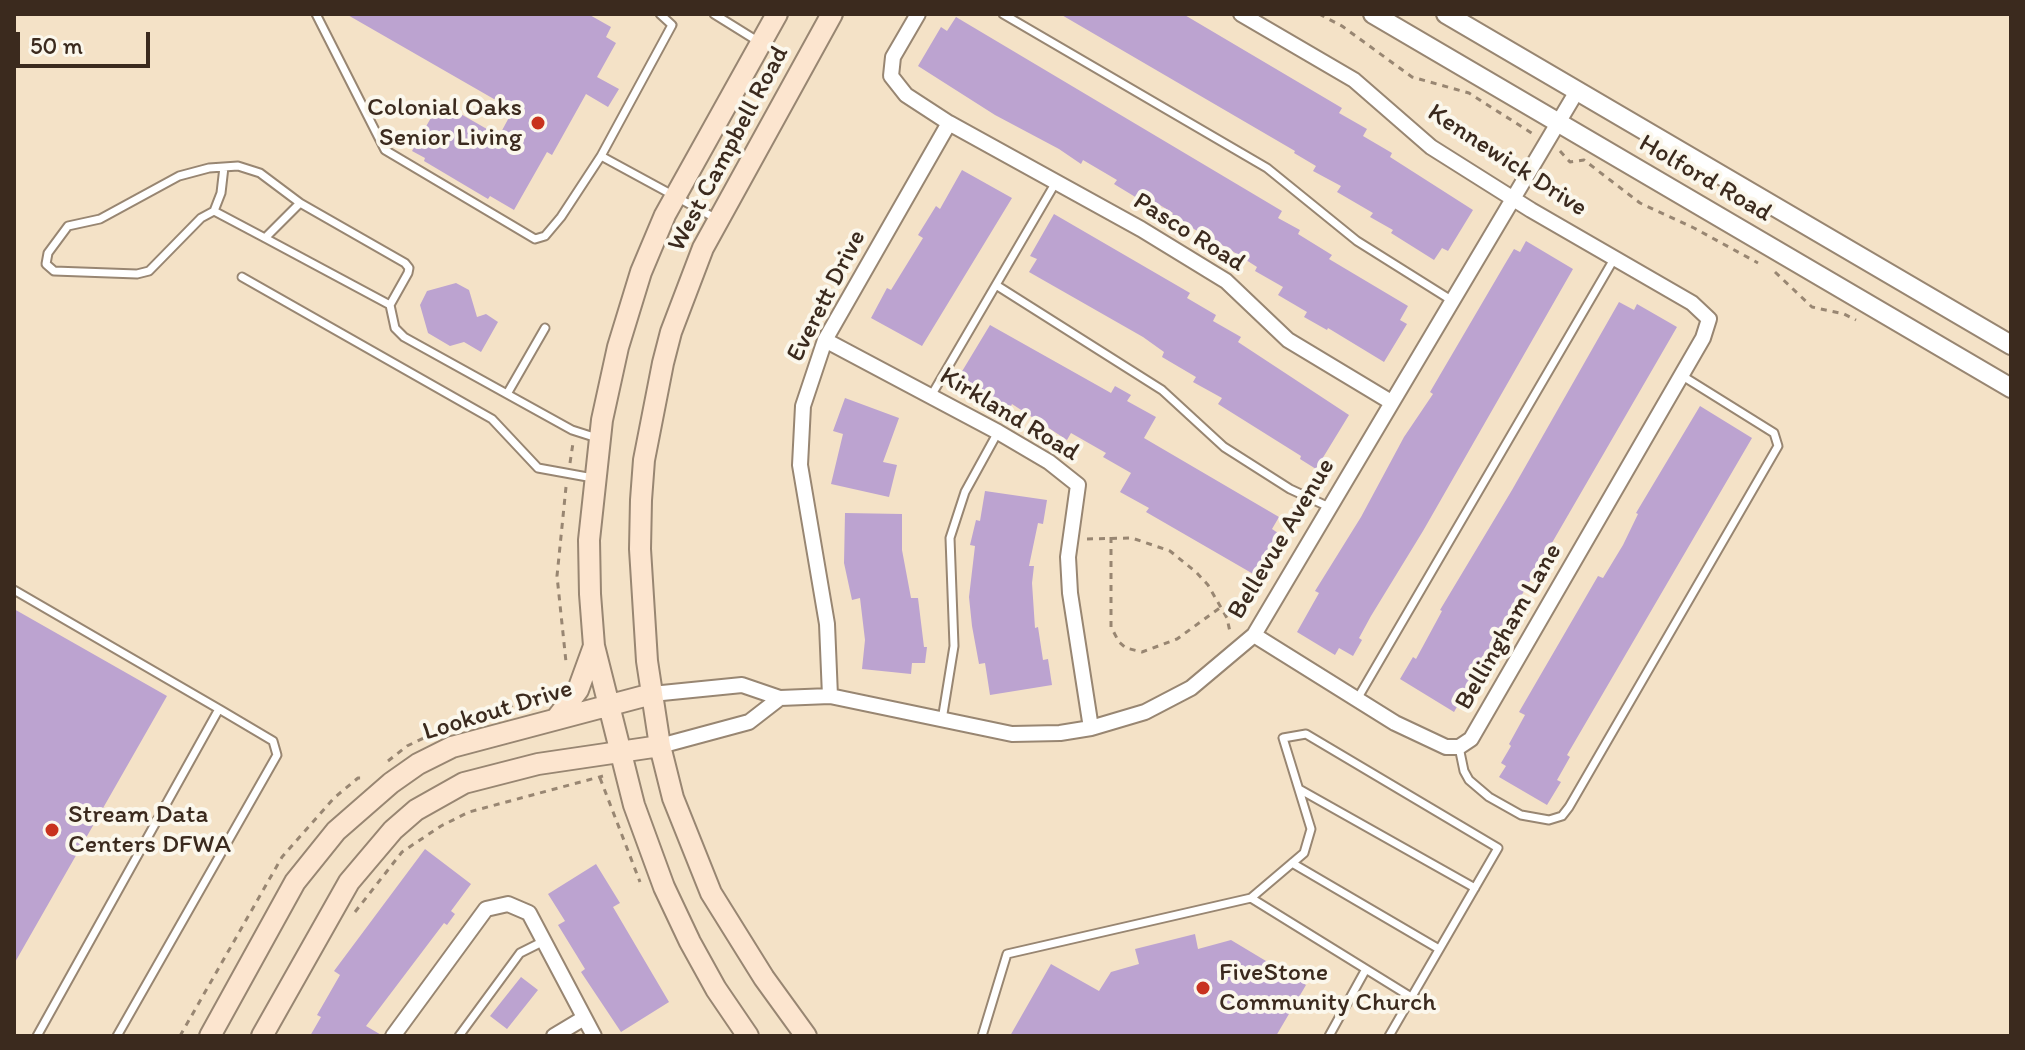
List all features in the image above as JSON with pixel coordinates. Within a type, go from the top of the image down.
[{"type":"main road","name":"West Campbell Road","points":[[748,1036],[716,989],[664,887],[638,817],[594,646],[589,562],[600,439],[618,347],[632,299],[652,243],[676,195],[777,14]]},
{"type":"main road","name":"West Campbell Road","points":[[806,1036],[764,978],[711,893],[673,798],[660,746],[647,661],[640,549],[644,460],[671,332],[717,219],[832,14]]},
{"type":"main road","points":[[556,719],[578,690],[594,646]]},
{"type":"main road","name":"Lookout Drive","points":[[210,1036],[295,882],[314,856],[355,814],[418,764],[452,747],[652,694]]},
{"type":"main road","points":[[262,1036],[349,882],[393,830],[416,810],[464,783],[538,764],[660,746]]},
{"type":"street","name":"Pasco Road","points":[[918,14],[893,57],[891,76],[906,95],[949,123],[1141,229],[1226,281],[1288,340],[1391,402]]},
{"type":"street","name":"Kennewick Drive","points":[[1241,14],[1354,80],[1431,147],[1692,303],[1709,319]]},
{"type":"street","name":"Holford Road","points":[[1373,14],[2011,388]]},
{"type":"street","name":"Holford Road","points":[[1446,14],[2011,345]]},
{"type":"street","name":"Bellevue Avenue","points":[[652,694],[742,685],[780,698],[830,696],[1012,734],[1060,733],[1091,728],[1145,712],[1191,688],[1254,635],[1577,91]]},
{"type":"street","name":"Everett Drive","points":[[830,696],[827,624],[800,465],[803,406],[825,340],[949,123]]},
{"type":"street","name":"Bellingham Lane","points":[[1254,635],[1395,723],[1446,747],[1459,747],[1471,739],[1703,338],[1709,319]]},
{"type":"street","name":"Kirkland Road","points":[[825,340],[998,432],[1049,462],[1078,485],[1068,557],[1070,593],[1091,728]]},
{"type":"street","points":[[660,746],[749,722],[780,698]]},
{"type":"street","points":[[393,1036],[486,909],[508,904],[529,913],[594,1036]]},
{"type":"street","points":[[554,1036],[584,1018]]},
{"type":"lane","points":[[316,14],[385,150],[535,239],[545,236],[561,217],[601,156],[672,25],[660,14]]},
{"type":"lane","points":[[714,14],[761,43]]},
{"type":"lane","points":[[1003,14],[1267,168],[1370,250],[1451,300]]},
{"type":"lane","points":[[601,156],[717,219]]},
{"type":"lane","points":[[224,167],[221,193],[214,211],[201,218],[149,271],[137,274],[54,271],[46,264],[48,253],[68,226],[100,219],[179,176],[209,168],[238,166],[260,173],[300,203],[405,263],[408,273],[390,305],[395,328],[404,337],[572,430],[600,439]]},
{"type":"lane","points":[[931,396],[1056,182]]},
{"type":"lane","points":[[265,238],[300,203]]},
{"type":"lane","points":[[214,211],[390,305]]},
{"type":"lane","points":[[1356,701],[1615,257]]},
{"type":"lane","points":[[242,277],[492,419],[538,468],[595,478]]},
{"type":"lane","points":[[996,285],[1162,390],[1224,447],[1290,489],[1330,508]]},
{"type":"lane","points":[[507,394],[545,328]]},
{"type":"lane","points":[[1459,747],[1469,780],[1489,797],[1521,815],[1549,820],[1562,816],[1569,807],[1778,446],[1774,433],[1681,375]]},
{"type":"lane","points":[[942,720],[954,646],[950,538],[965,492],[998,432]]},
{"type":"lane","points":[[14,590],[273,741],[277,755],[117,1036]]},
{"type":"lane","points":[[37,1036],[219,709]]},
{"type":"lane","points":[[982,1036],[1007,954],[1251,898],[1304,853],[1311,829],[1283,738],[1306,734],[1498,848],[1389,1036]]},
{"type":"lane","points":[[1299,789],[1475,888]]},
{"type":"lane","points":[[1292,863],[1439,949]]},
{"type":"lane","points":[[1251,898],[1411,997]]},
{"type":"lane","points":[[459,1036],[520,953],[544,941]]},
{"type":"lane","points":[[1329,1036],[1366,969]]},
{"type":"path","points":[[1319,14],[1373,47],[1412,77],[1469,93],[1532,133]]},
{"type":"path","points":[[1560,151],[1570,162],[1584,160],[1640,203],[1763,265]]},
{"type":"path","points":[[1774,270],[1812,307],[1844,314],[1864,324]]},
{"type":"path","points":[[570,461],[574,441]]},
{"type":"path","points":[[564,496],[557,576],[567,667]]},
{"type":"path","points":[[1111,537],[1111,627],[1126,648],[1142,652],[1177,639],[1221,607]]},
{"type":"path","points":[[1087,539],[1132,538],[1170,551],[1196,572],[1221,607],[1230,632]]},
{"type":"path","points":[[386,764],[407,746],[451,725],[487,712],[539,701],[549,697],[556,689]]},
{"type":"path","points":[[349,922],[402,852],[441,826],[469,812],[603,776]]},
{"type":"path","points":[[180,1036],[282,857],[334,798],[358,778],[369,777]]},
{"type":"building","name":"Colonial Oaks Senior Living","points":[[346,14],[588,14],[611,27],[606,37],[616,43],[597,77],[619,89],[608,107],[586,94],[552,155],[547,152],[514,210],[490,196],[488,199],[412,151],[440,102],[499,136],[513,110]]},
{"type":"building","points":[[1060,14],[1183,14],[1342,108],[1339,113],[1367,129],[1363,136],[1473,210],[1448,251],[1442,248],[1434,260],[1370,217],[1373,213],[1337,192],[1341,186],[1313,171],[1316,166],[1295,151]]},
{"type":"building","points":[[956,17],[1282,211],[1278,218],[1300,230],[1298,234],[1332,255],[1329,259],[1408,306],[1400,320],[1407,324],[1384,362],[1304,317],[1307,312],[1278,295],[1283,287],[1255,271],[1257,267],[1229,249],[1171,216],[1173,213],[1140,193],[1137,198],[1114,184],[1117,180],[1083,160],[1081,164],[995,115],[918,66],[941,27],[947,31]]},
{"type":"building","points":[[962,170],[1012,198],[922,346],[871,318],[887,288],[891,290],[923,238],[918,235],[936,206],[940,209]]},
{"type":"building","points":[[1054,214],[1190,293],[1187,298],[1216,315],[1213,321],[1241,337],[1238,342],[1349,415],[1316,469],[1300,459],[1301,456],[1218,404],[1222,398],[1193,382],[1196,377],[1162,357],[1164,352],[1143,337],[1029,272],[1037,259],[1030,256]]},
{"type":"building","points":[[1526,241],[1573,269],[1371,616],[1353,656],[1339,648],[1335,655],[1297,632],[1319,593],[1315,591],[1361,517],[1404,437],[1433,394],[1430,392],[1514,249],[1520,252]]},
{"type":"building","points":[[456,283],[469,290],[477,317],[486,314],[498,322],[481,352],[464,342],[450,346],[428,333],[420,305],[427,291]]},
{"type":"building","points":[[1619,302],[1634,310],[1637,304],[1677,327],[1454,712],[1400,679],[1413,657],[1416,659],[1440,610]]},
{"type":"building","points":[[990,325],[1111,393],[1115,386],[1131,395],[1127,401],[1156,417],[1144,438],[1279,517],[1272,529],[1278,533],[1255,575],[1146,512],[1149,508],[1120,492],[1131,473],[1103,457],[1106,453],[1071,433],[1067,440],[1012,404],[1010,408],[958,378]]},
{"type":"building","points":[[845,398],[899,418],[883,462],[897,465],[889,497],[831,484],[843,434],[833,431]]},
{"type":"building","points":[[1700,406],[1752,438],[1567,755],[1570,757],[1557,780],[1561,782],[1547,805],[1499,777],[1506,766],[1501,763],[1525,715],[1519,712],[1598,576],[1603,578],[1623,545],[1636,513]]},
{"type":"building","points":[[985,491],[1047,500],[1043,524],[1038,523],[1029,566],[1034,566],[1035,628],[1038,627],[1043,660],[1048,659],[1052,685],[990,695],[985,663],[979,664],[969,597],[975,546],[970,545],[976,520],[980,521]]},
{"type":"building","points":[[845,513],[902,514],[902,550],[911,598],[918,598],[924,647],[927,647],[925,663],[912,663],[911,674],[862,669],[865,640],[860,598],[852,600],[844,563]]},
{"type":"building","name":"Stream Data Centers DFWA","points":[[14,609],[167,696],[14,964]]},
{"type":"building","points":[[425,849],[471,884],[451,911],[455,914],[447,925],[444,923],[366,1026],[383,1036],[310,1036],[321,1017],[317,1015],[340,975],[334,971]]},
{"type":"building","points":[[596,864],[620,903],[613,907],[669,1002],[621,1032],[581,972],[585,969],[558,925],[565,921],[548,894]]},
{"type":"building","name":"FiveStone Community Church","points":[[1195,934],[1198,949],[1231,940],[1306,985],[1276,1036],[1010,1036],[1051,964],[1099,991],[1111,972],[1139,964],[1135,949]]},
{"type":"building","points":[[521,977],[538,990],[507,1029],[490,1016]]},
{"type":"place","name":"Colonial Oaks Senior Living","points":[[538,123]]},
{"type":"place","name":"Stream Data Centers DFWA","points":[[52,830]]},
{"type":"place","name":"FiveStone Community Church","points":[[1203,988]]}]
